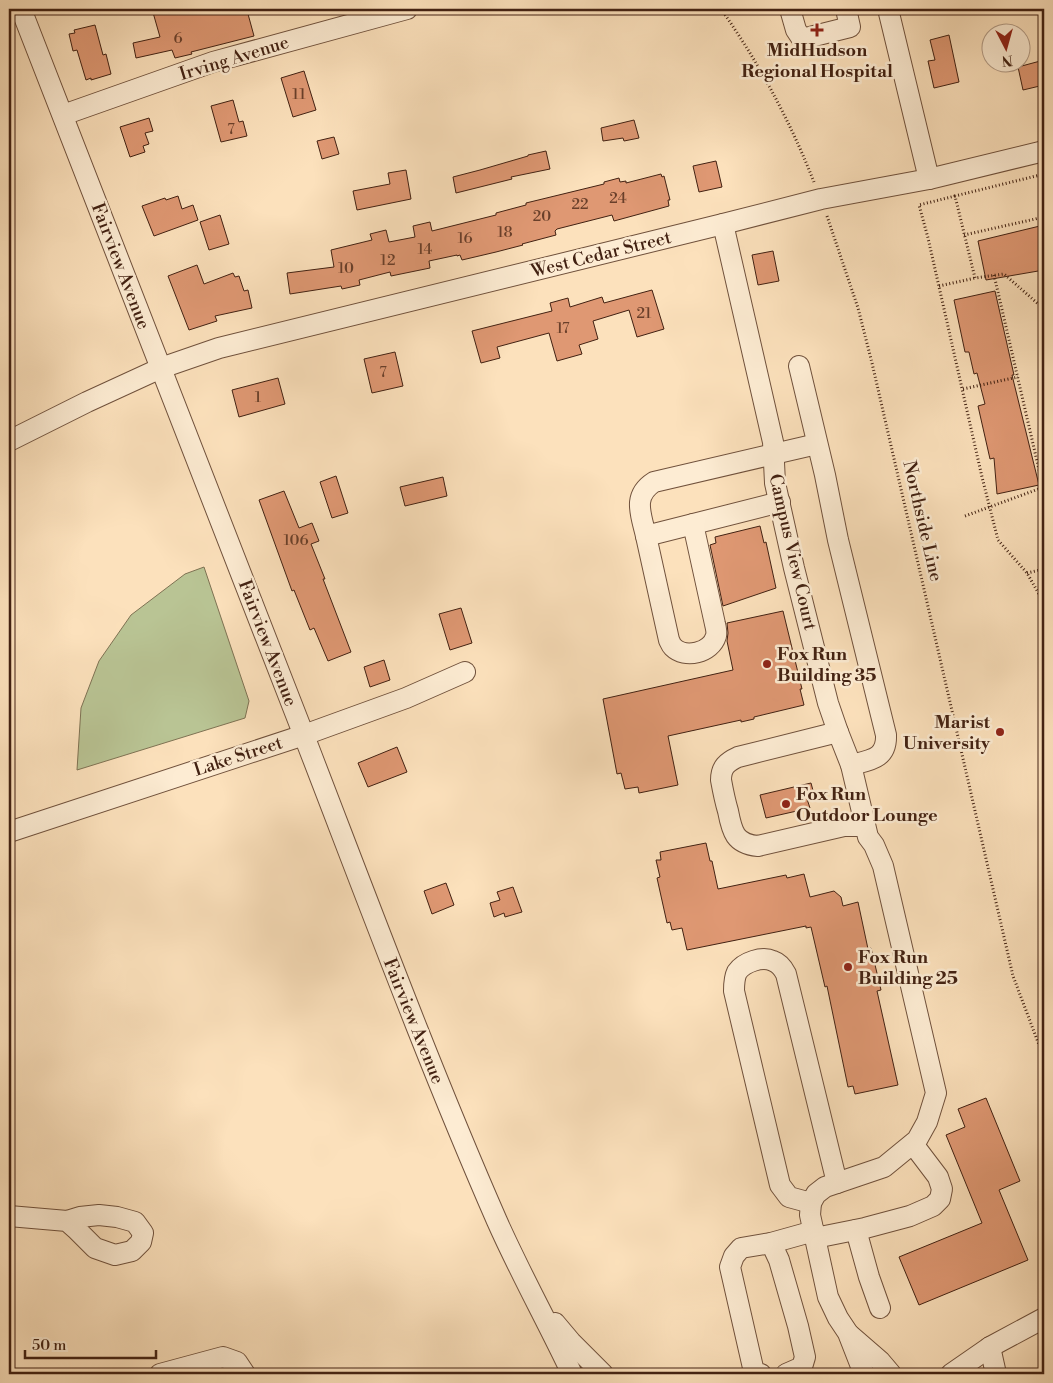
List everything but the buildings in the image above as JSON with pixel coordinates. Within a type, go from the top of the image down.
[{"type":"street","name":"Fairview Avenue","points":[[21,9],[400,984],[475,1169],[521,1274],[572,1374]]},
{"type":"street","name":"Irving Avenue","points":[[63,115],[213,62],[407,9]]},
{"type":"street","points":[[790,9],[796,30],[802,39],[850,27],[846,9]]},
{"type":"street","points":[[888,9],[930,179]]},
{"type":"street","name":"West Cedar Street","points":[[9,441],[161,368],[219,348],[821,199],[930,179],[1044,150]]},
{"type":"street","name":"Campus View Court","points":[[723,224],[773,442],[775,483],[794,568],[826,694],[851,765],[868,837],[874,845],[883,866],[936,1093],[927,1122],[913,1144],[884,1167],[825,1187],[816,1194],[811,1203]]},
{"type":"street","points":[[800,366],[838,540],[886,734],[886,741],[880,755],[872,760],[851,765]]},
{"type":"street","points":[[693,524],[716,635],[706,650],[688,653],[673,647],[669,640],[640,512],[639,502],[641,494],[646,487],[654,482],[818,444]]},
{"type":"street","points":[[646,536],[780,502]]},
{"type":"street","name":"Lake Street","points":[[9,832],[304,735],[406,698],[465,672]]},
{"type":"street","points":[[838,732],[730,760],[724,766],[721,780],[731,827],[735,835],[742,842],[758,846],[844,826],[865,826]]},
{"type":"street","points":[[837,1183],[786,974],[781,966],[771,960],[747,963],[738,971],[734,982],[734,991],[780,1185],[789,1197],[811,1203],[810,1215],[828,1297],[848,1333],[864,1374]]},
{"type":"street","points":[[761,1374],[754,1372],[730,1267],[734,1256],[741,1248],[815,1234],[856,1230],[910,1216],[933,1206],[940,1199],[942,1188],[938,1178],[913,1144]]},
{"type":"street","points":[[9,1216],[67,1221]]},
{"type":"street","points":[[856,1230],[868,1277],[880,1308]]},
{"type":"street","points":[[771,1243],[780,1260],[805,1357],[802,1367],[786,1374]]},
{"type":"street","name":"Fairview Avenue","points":[[521,1274],[552,1319],[571,1342],[603,1374]]},
{"type":"street","points":[[951,1374],[990,1347],[1044,1318]]},
{"type":"street","points":[[848,1333],[880,1361],[891,1374]]},
{"type":"street","points":[[990,1347],[996,1374]]},
{"type":"street","points":[[160,1374],[223,1357],[237,1362],[241,1369]]},
{"type":"path","name":"Northside Line","points":[[722,9],[770,86],[799,145],[840,250],[858,308],[1013,976],[1044,1058]]},
{"type":"path","points":[[1044,174],[919,205],[998,540],[1027,573],[1044,603]]},
{"type":"path","points":[[955,196],[975,278]]},
{"type":"path","points":[[964,236],[1044,217]]},
{"type":"path","points":[[939,286],[1004,274],[1044,309]]},
{"type":"path","points":[[965,516],[1044,487],[994,275]]},
{"type":"path","points":[[963,389],[1018,377]]},
{"type":"path","points":[[1027,573],[1044,569]]},
{"type":"path","points":[[1039,1045],[1044,1043]]},
{"type":"green space","points":[[204,567],[249,701],[245,718],[77,770],[81,708],[99,661],[131,615],[185,574]]},
{"type":"place","name":"MidHudson Regional Hospital","points":[[817,30]]},
{"type":"place","name":"Fox Run Building 35","points":[[767,664]]},
{"type":"place","name":"Marist University","points":[[1000,732]]},
{"type":"place","name":"Fox Run Outdoor Lounge","points":[[786,804]]},
{"type":"place","name":"Fox Run Building 25","points":[[848,967]]}]
